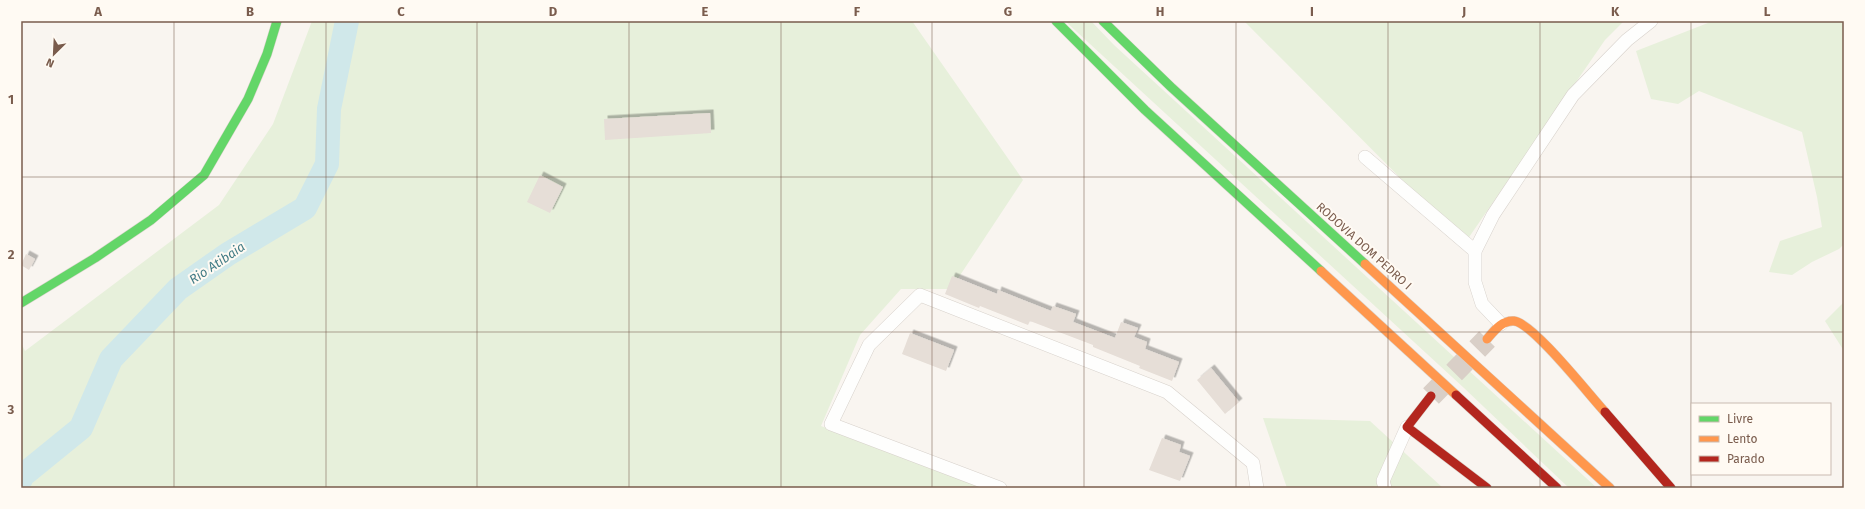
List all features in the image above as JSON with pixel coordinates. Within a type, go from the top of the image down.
[{"type":"main road","points":[[21,303],[95,258],[151,220],[204,176],[248,99],[267,54],[277,21]]},
{"type":"main road","points":[[1056,21],[1151,116],[1557,488]]},
{"type":"main road","name":"RODOVIA DOM PEDRO I","points":[[1103,21],[1171,87],[1610,488]]},
{"type":"main road","points":[[1487,339],[1501,324],[1514,321],[1527,327],[1560,361],[1671,488]]},
{"type":"main road","points":[[1432,396],[1407,428],[1487,488]]},
{"type":"street","points":[[1501,324],[1482,304],[1475,282],[1475,251],[1492,215],[1573,95],[1627,40],[1651,21]]},
{"type":"street","points":[[1365,157],[1475,251]]},
{"type":"street","points":[[1000,488],[831,424],[869,345],[920,295],[1167,392],[1253,463],[1257,488]]},
{"type":"street","points":[[1385,488],[1383,481],[1407,428]]},
{"type":"green space","points":[[312,21],[912,21],[1023,180],[951,289],[901,289],[860,335],[821,426],[983,488],[21,488],[21,343],[25,351],[219,205],[273,124]]},
{"type":"green space","points":[[1065,21],[1091,21],[1114,45],[1597,488],[1569,488],[1464,388]]},
{"type":"green space","points":[[1244,21],[1624,21],[1605,40],[1465,243]]},
{"type":"green space","points":[[1713,21],[1844,21],[1844,244],[1839,249],[1812,262],[1792,275],[1769,272],[1780,241],[1822,227],[1817,197],[1802,132],[1699,91],[1678,104],[1651,99],[1636,51]]},
{"type":"green space","points":[[1844,302],[1844,351],[1825,321]]},
{"type":"green space","points":[[1263,418],[1370,421],[1443,488],[1287,488]]},
{"type":"building","points":[[710,113],[711,133],[605,140],[604,119]]},
{"type":"building","points":[[540,175],[563,187],[550,213],[527,202]]},
{"type":"building","points":[[26,254],[35,259],[29,270],[21,265]]},
{"type":"building","points":[[952,276],[997,294],[998,290],[1051,311],[1053,306],[1076,314],[1073,322],[1115,338],[1121,322],[1138,328],[1134,337],[1147,342],[1145,349],[1179,362],[1172,381],[1139,368],[1140,366],[1093,347],[1093,345],[1030,321],[1028,325],[980,306],[979,308],[945,294]]},
{"type":"building","points":[[910,333],[954,350],[946,371],[902,354]]},
{"type":"building","points":[[1211,368],[1239,402],[1225,414],[1197,380]]},
{"type":"building","points":[[1162,438],[1181,445],[1179,452],[1190,456],[1180,481],[1149,470]]},
{"type":"waterway","name":"Rio Atibaia","points":[[21,479],[22,476],[81,428],[111,359],[178,289],[228,254],[305,208],[327,164],[329,109],[347,21]]},
{"type":"tunnel","points":[[1431,396],[1487,339]]},
{"type":"traffic: fast","points":[[21,303],[95,258],[151,220],[204,175],[248,99],[267,54],[277,21]]},
{"type":"traffic: fast","points":[[1056,21],[1145,110],[1321,271]]},
{"type":"traffic: fast","points":[[1103,21],[1171,87],[1365,264]]},
{"type":"traffic: slow","points":[[1365,264],[1610,488]]},
{"type":"traffic: slow","points":[[1321,271],[1456,395]]},
{"type":"traffic: slow","points":[[1487,339],[1506,322],[1514,321],[1523,325],[1547,346],[1605,412]]},
{"type":"traffic: jam","points":[[1456,395],[1557,488]]},
{"type":"traffic: jam","points":[[1431,396],[1407,427],[1487,488]]},
{"type":"traffic: jam","points":[[1605,412],[1671,488]]}]
